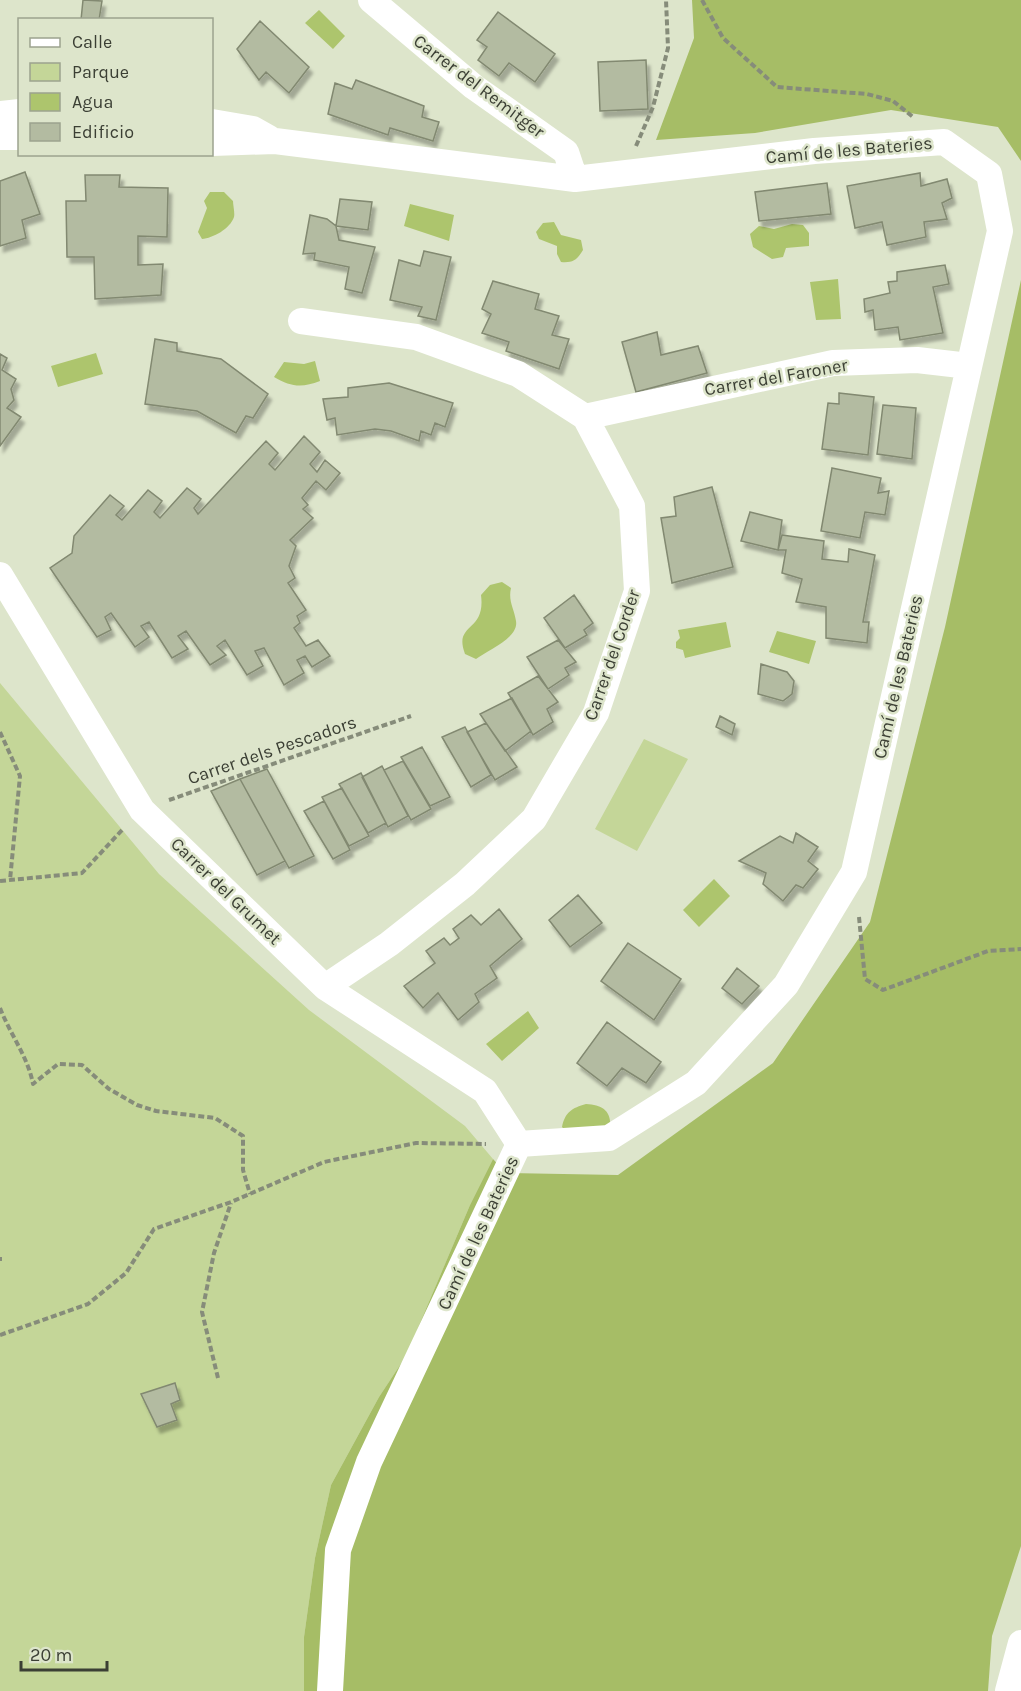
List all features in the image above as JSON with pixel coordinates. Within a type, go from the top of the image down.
[{"type":"street","name":"Carrer del Remitger","points":[[370,0],[474,87],[566,152],[575,179]]},
{"type":"street","points":[[0,114],[18,112]]},
{"type":"street","name":"Camí de les Bateries","points":[[213,122],[253,129],[274,141]]},
{"type":"street","points":[[0,137],[18,136]]},
{"type":"street","name":"Camí de les Bateries","points":[[213,143],[274,141],[575,179],[814,151],[944,142],[989,174],[1000,231],[854,872],[786,985],[696,1083],[609,1138],[519,1144],[369,1462],[338,1550],[330,1691]]},
{"type":"street","name":"Carrer del Corder","points":[[301,321],[416,337],[518,374],[585,417],[632,506],[637,591],[596,712],[534,819],[465,884],[389,945],[325,987]]},
{"type":"street","name":"Carrer del Faroner","points":[[585,417],[833,363],[917,360],[969,366]]},
{"type":"street","name":"Carrer del Grumet","points":[[0,575],[142,810],[325,987],[485,1091],[519,1144]]},
{"type":"street","points":[[1008,1691],[1021,1643]]},
{"type":"path","points":[[624,174],[652,107],[668,48],[666,0]]},
{"type":"path","points":[[702,0],[723,38],[777,87],[867,94],[893,101],[944,142]]},
{"type":"path","name":"Carrer dels Pescadors","points":[[142,810],[411,716]]},
{"type":"path","points":[[0,732],[20,776],[10,880]]},
{"type":"path","points":[[0,881],[82,873],[142,810]]},
{"type":"path","points":[[854,872],[866,979],[884,990],[988,951],[1021,949]]},
{"type":"path","points":[[0,1008],[15,1043],[29,1065],[33,1084],[58,1064],[82,1065],[109,1089],[136,1106],[215,1118],[227,1124],[243,1136],[243,1170],[250,1194]]},
{"type":"path","points":[[0,1335],[88,1304],[126,1273],[153,1229],[231,1202],[324,1162],[417,1143],[519,1144]]},
{"type":"path","points":[[218,1378],[202,1312],[214,1253],[231,1202]]},
{"type":"green space","points":[[0,683],[159,874],[309,1010],[465,1126],[493,1159],[470,1205],[406,1356],[379,1397],[331,1485],[315,1558],[304,1637],[304,1691],[0,1691]]},
{"type":"green space","points":[[644,739],[688,759],[637,851],[595,829]]},
{"type":"shaded area","points":[[692,0],[1021,0],[1021,161],[998,127],[891,110],[755,133],[656,140],[694,38]]},
{"type":"shaded area","points":[[1021,280],[1021,1546],[992,1636],[988,1691],[304,1691],[304,1637],[315,1558],[331,1485],[379,1397],[406,1356],[470,1205],[493,1159],[506,1173],[618,1175],[773,1063],[870,922],[945,627]]},
{"type":"water","points":[[319,10],[345,36],[333,49],[305,23]]},
{"type":"water","points":[[210,192],[224,192],[233,201],[234,217],[221,232],[202,239],[198,232],[207,208],[204,201]]},
{"type":"water","points":[[410,204],[454,215],[449,241],[404,226]]},
{"type":"water","points":[[554,222],[561,235],[581,240],[583,250],[574,260],[561,262],[557,254],[557,246],[539,239],[536,232],[543,223]]},
{"type":"water","points":[[792,224],[803,225],[809,233],[809,246],[786,248],[783,257],[772,259],[753,247],[750,234],[759,226],[774,229]]},
{"type":"water","points":[[838,279],[841,319],[816,320],[810,282]]},
{"type":"water","points":[[96,353],[103,374],[58,387],[51,366]]},
{"type":"water","points":[[315,361],[320,381],[308,385],[297,385],[274,377],[284,362],[304,364]]},
{"type":"water","points":[[502,582],[511,588],[510,597],[516,627],[502,643],[476,659],[465,654],[462,644],[463,637],[479,616],[481,595],[490,585]]},
{"type":"water","points":[[726,622],[731,647],[685,658],[683,650],[676,648],[676,642],[680,638],[678,630]]},
{"type":"water","points":[[777,631],[816,641],[809,664],[769,652]]},
{"type":"water","points":[[714,879],[730,896],[699,927],[683,910]]},
{"type":"water","points":[[528,1011],[539,1028],[502,1061],[486,1044]]},
{"type":"water","points":[[586,1104],[602,1108],[608,1113],[610,1129],[567,1132],[562,1127],[570,1111]]},
{"type":"building","points":[[83,0],[102,1],[99,18],[81,18]]},
{"type":"building","points":[[498,12],[555,54],[535,82],[509,63],[499,76],[478,60],[487,47],[477,40]]},
{"type":"building","points":[[260,21],[309,67],[289,93],[266,72],[259,80],[237,49]]},
{"type":"building","points":[[646,60],[648,109],[600,111],[598,62]]},
{"type":"building","points":[[356,80],[424,106],[422,117],[439,122],[433,141],[390,128],[388,135],[328,114],[335,83],[352,89]]},
{"type":"building","points":[[25,172],[40,214],[22,220],[26,238],[0,246],[0,181]]},
{"type":"building","points":[[920,173],[921,186],[947,179],[952,198],[942,203],[947,219],[924,222],[926,237],[887,245],[882,222],[855,228],[847,186]]},
{"type":"building","points":[[85,175],[120,175],[119,187],[168,188],[167,237],[138,236],[138,265],[163,264],[161,295],[95,299],[94,257],[67,257],[66,201],[86,201]]},
{"type":"building","points":[[827,183],[831,214],[759,221],[755,192]]},
{"type":"building","points":[[340,199],[372,202],[368,230],[336,226]]},
{"type":"building","points":[[310,215],[327,219],[336,226],[339,240],[375,247],[362,293],[345,289],[349,267],[314,260],[315,253],[303,254]]},
{"type":"building","points":[[424,251],[451,257],[436,320],[418,316],[422,307],[390,300],[399,260],[420,266]]},
{"type":"building","points":[[945,265],[949,284],[933,287],[943,333],[900,340],[898,327],[875,330],[873,310],[865,312],[864,299],[890,293],[888,282],[897,281],[897,272]]},
{"type":"building","points":[[493,281],[539,294],[535,309],[559,316],[552,335],[569,339],[559,369],[506,351],[509,342],[482,333],[491,314],[482,309]]},
{"type":"building","points":[[657,332],[661,355],[698,346],[707,373],[636,392],[622,342]]},
{"type":"building","points":[[155,339],[177,343],[177,351],[221,359],[268,394],[253,418],[246,416],[236,433],[197,411],[145,404]]},
{"type":"building","points":[[0,354],[7,358],[2,370],[16,379],[11,389],[14,400],[7,408],[21,417],[0,446]]},
{"type":"building","points":[[389,383],[453,403],[445,427],[435,423],[431,435],[421,431],[419,441],[391,431],[375,429],[337,435],[335,418],[327,420],[323,399],[348,397],[348,388]]},
{"type":"building","points":[[839,393],[874,397],[868,455],[822,449],[828,403],[839,404]]},
{"type":"building","points":[[883,405],[916,408],[912,459],[877,454]]},
{"type":"building","points":[[304,436],[320,452],[310,464],[317,472],[325,460],[340,473],[326,490],[316,481],[302,498],[308,505],[303,509],[313,518],[290,540],[296,546],[289,566],[295,578],[288,583],[306,610],[297,616],[300,623],[294,628],[306,646],[318,640],[330,656],[312,667],[305,656],[297,660],[304,673],[284,685],[264,648],[255,651],[263,666],[247,675],[225,640],[217,646],[226,655],[210,665],[186,631],[178,636],[188,649],[172,658],[149,622],[141,626],[149,637],[135,647],[111,613],[105,617],[111,630],[97,637],[50,568],[72,553],[74,536],[110,495],[124,506],[116,515],[122,520],[148,490],[162,501],[154,512],[160,518],[187,488],[201,499],[194,508],[198,514],[266,441],[278,453],[269,464],[275,470]]},
{"type":"building","points":[[832,468],[881,478],[878,493],[889,491],[885,515],[865,512],[860,538],[821,531]]},
{"type":"building","points":[[712,487],[733,567],[672,583],[661,518],[676,516],[674,497]]},
{"type":"building","points":[[750,512],[782,520],[778,550],[741,541]]},
{"type":"building","points":[[782,535],[824,541],[822,559],[848,562],[849,549],[875,555],[863,622],[869,622],[867,643],[826,638],[826,607],[796,602],[802,579],[782,573],[786,550],[778,550]]},
{"type":"building","points":[[574,595],[593,623],[584,630],[587,635],[565,648],[544,618]]},
{"type":"building","points":[[558,640],[576,662],[565,668],[569,675],[548,689],[527,657]]},
{"type":"building","points":[[761,664],[787,672],[794,681],[792,694],[783,701],[758,694]]},
{"type":"building","points":[[538,676],[558,702],[547,709],[553,722],[533,735],[508,693]]},
{"type":"building","points":[[512,698],[531,731],[505,751],[480,714]]},
{"type":"building","points":[[720,716],[735,724],[732,735],[716,727]]},
{"type":"building","points":[[486,723],[517,767],[495,780],[467,732]]},
{"type":"building","points":[[465,727],[491,775],[471,787],[442,737]]},
{"type":"building","points":[[422,747],[450,797],[430,806],[401,757]]},
{"type":"building","points":[[403,761],[431,809],[411,820],[384,770]]},
{"type":"building","points":[[382,766],[408,816],[388,827],[362,777]]},
{"type":"building","points":[[267,769],[314,856],[289,868],[240,779]]},
{"type":"building","points":[[361,773],[386,823],[368,833],[339,784]]},
{"type":"building","points":[[240,779],[285,861],[257,875],[211,791]]},
{"type":"building","points":[[342,788],[369,836],[349,846],[322,797]]},
{"type":"building","points":[[324,801],[350,850],[333,859],[304,811]]},
{"type":"building","points":[[796,833],[818,847],[808,861],[818,869],[803,888],[796,885],[783,901],[763,884],[766,873],[739,861],[780,836],[793,843]]},
{"type":"building","points":[[578,895],[602,923],[570,947],[549,920]]},
{"type":"building","points":[[499,909],[522,939],[490,966],[497,978],[475,994],[479,1002],[458,1020],[438,993],[423,1008],[404,986],[435,963],[426,951],[444,938],[450,945],[459,938],[453,929],[471,915],[481,925]]},
{"type":"building","points":[[628,943],[681,979],[654,1020],[601,981]]},
{"type":"building","points":[[737,968],[759,986],[742,1004],[722,988]]},
{"type":"building","points":[[607,1022],[661,1062],[646,1083],[622,1068],[607,1086],[577,1063]]},
{"type":"building","points":[[175,1383],[180,1400],[171,1404],[177,1420],[157,1427],[141,1394]]}]
